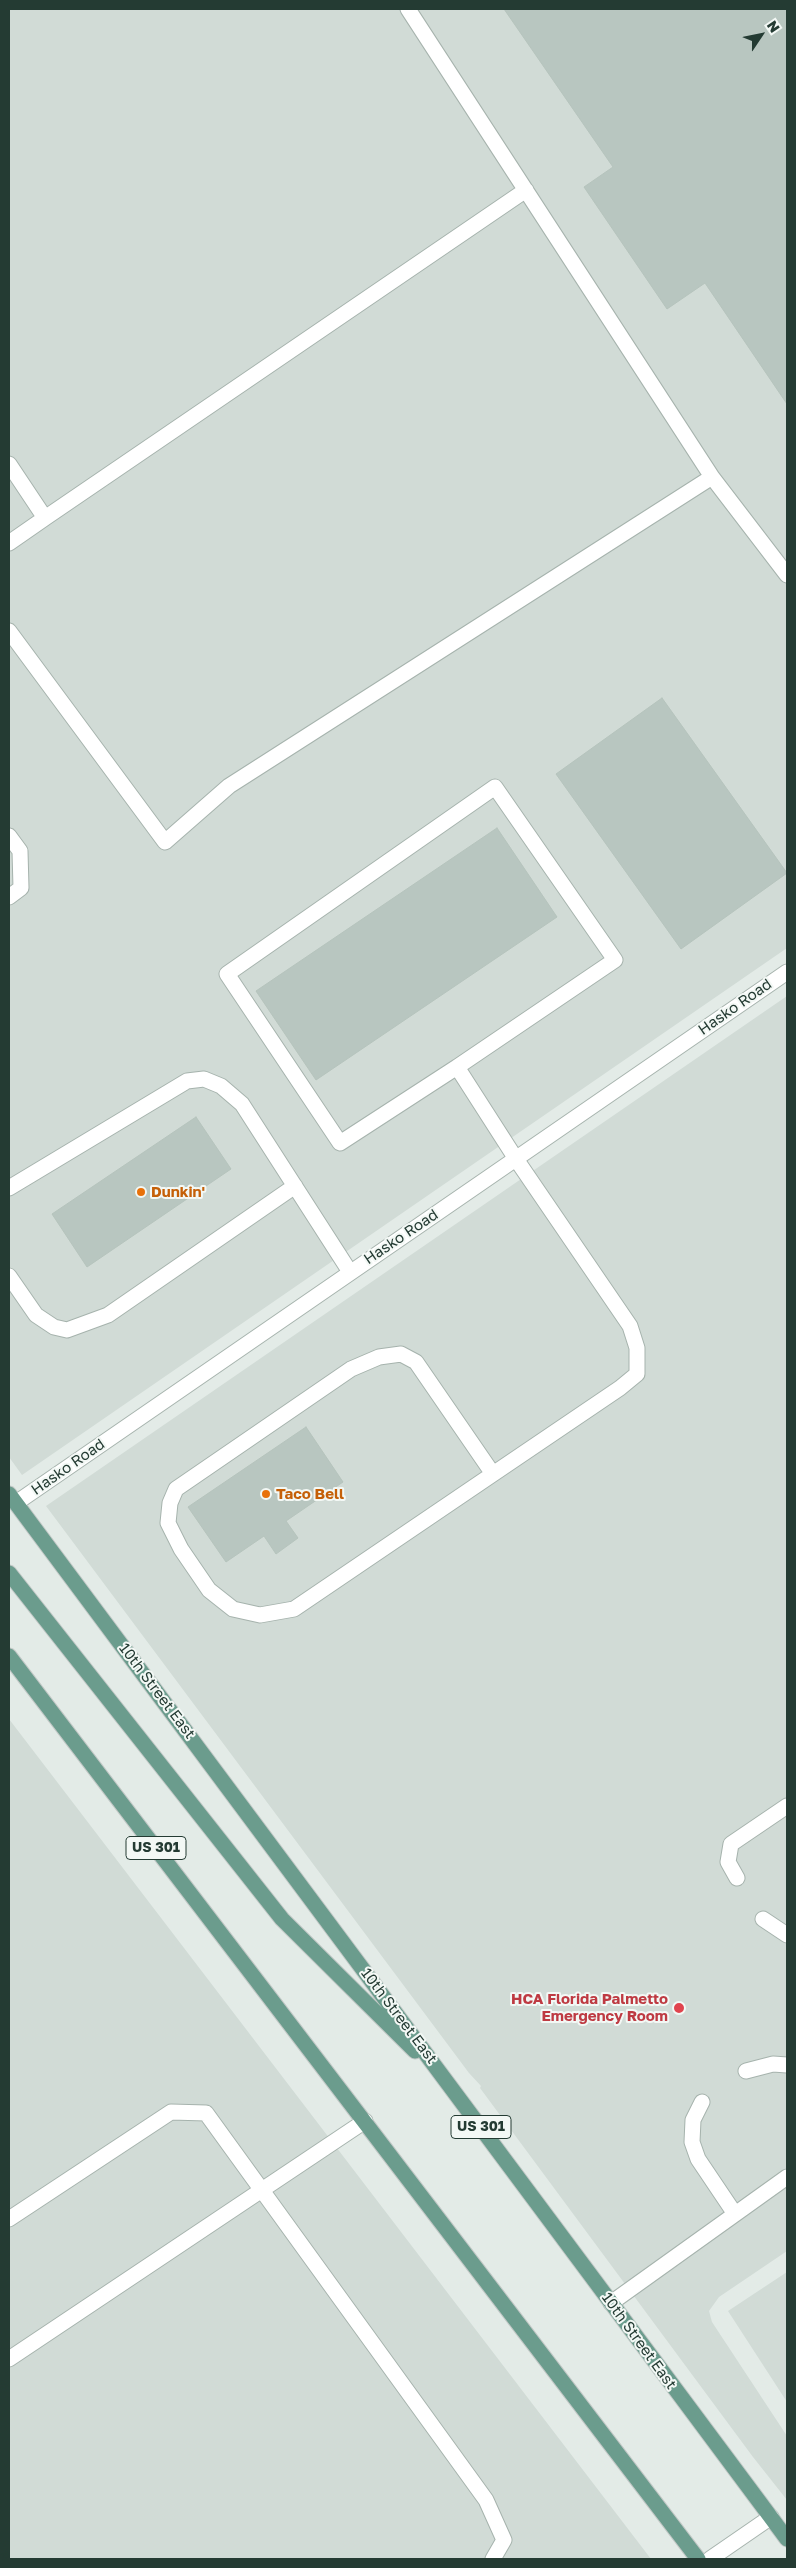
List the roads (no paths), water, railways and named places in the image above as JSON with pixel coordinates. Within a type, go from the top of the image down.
[{"type":"main road","name":"10th Street East","points":[[11,1499],[452,2087],[787,2539]]},
{"type":"main road","points":[[9,1572],[282,1919],[452,2087]]},
{"type":"main road","name":"US 301","points":[[9,1656],[698,2559]]},
{"type":"street","points":[[408,9],[712,477],[787,575]]},
{"type":"street","points":[[9,543],[526,190]]},
{"type":"street","points":[[9,464],[45,518]]},
{"type":"street","points":[[9,631],[165,842],[229,786],[712,477]]},
{"type":"street","points":[[495,787],[615,960],[457,1066],[340,1143],[226,974],[495,787]]},
{"type":"street","points":[[9,836],[20,851],[15,893]]},
{"type":"street","name":"Hasko Road","points":[[11,1499],[350,1272],[787,972]]},
{"type":"street","points":[[457,1066],[516,1159],[630,1326],[637,1348],[637,1374],[493,1474],[294,1609],[260,1615],[233,1609],[209,1590],[181,1549],[168,1523],[170,1503],[176,1489],[351,1369],[379,1357],[401,1354],[416,1362],[493,1474]]},
{"type":"street","points":[[9,1188],[187,1081],[204,1079],[221,1086],[242,1104],[350,1272]]},
{"type":"street","points":[[9,1276],[36,1315],[54,1326],[67,1330],[108,1315],[295,1186]]},
{"type":"street","points":[[737,1878],[728,1862],[731,1844],[787,1806]]},
{"type":"street","points":[[763,1919],[787,1935]]},
{"type":"street","points":[[746,2071],[773,2064],[787,2065]]},
{"type":"street","points":[[702,2102],[693,2120],[692,2142],[698,2159],[735,2214]]},
{"type":"street","points":[[9,2220],[171,2112],[206,2114],[486,2500],[504,2540],[493,2559]]},
{"type":"street","points":[[9,2359],[364,2121]]},
{"type":"street","points":[[611,2302],[787,2177]]},
{"type":"street","points":[[710,2559],[771,2517]]},
{"type":"place","name":"Dunkin'","points":[[141,1192]]},
{"type":"place","name":"Taco Bell","points":[[266,1494]]},
{"type":"place","name":"HCA Florida Palmetto Emergency Room","points":[[679,2008]]}]
